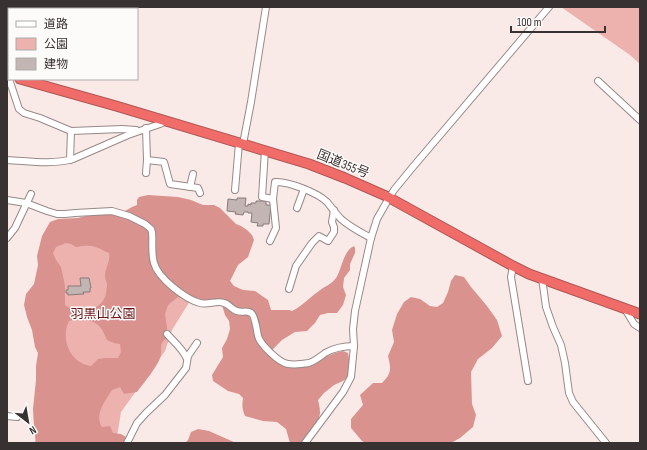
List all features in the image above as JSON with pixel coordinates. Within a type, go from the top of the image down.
[{"type":"highway","name":"国道355号","points":[[24,80],[164,120],[309,164],[389,198],[513,266],[640,314]]},
{"type":"street","points":[[235,190],[241,143],[252,102],[266,7]]},
{"type":"street","points":[[305,443],[343,392],[352,372],[354,346],[352,329],[371,238],[377,219],[394,190],[549,7]]},
{"type":"street","points":[[9,80],[19,109],[24,113],[71,131],[143,129]]},
{"type":"street","points":[[598,81],[640,120]]},
{"type":"street","points":[[7,160],[55,162],[70,160],[143,129],[162,123],[164,120]]},
{"type":"street","points":[[143,129],[147,160],[146,173]]},
{"type":"street","points":[[70,160],[71,131]]},
{"type":"street","points":[[265,150],[262,197],[273,200]]},
{"type":"street","points":[[147,160],[164,162],[170,184],[198,188],[200,193]]},
{"type":"street","points":[[190,187],[193,174]]},
{"type":"street","points":[[270,241],[276,228],[273,200],[275,182],[304,189],[320,196],[347,224],[371,238]]},
{"type":"street","points":[[297,208],[304,189]]},
{"type":"street","points":[[7,238],[15,228],[31,194]]},
{"type":"street","points":[[294,195],[301,197]]},
{"type":"street","points":[[7,200],[26,203],[57,214],[112,211],[129,216],[144,224],[151,229],[152,232],[154,263],[160,273],[173,288],[199,303],[210,304],[222,302],[226,303],[237,312],[252,313],[260,340],[275,357],[284,363],[310,363],[327,352],[345,346],[354,346]]},
{"type":"street","points":[[289,289],[296,266],[312,243],[319,236],[328,241],[334,232],[332,222],[334,210]]},
{"type":"street","points":[[513,266],[511,277],[528,381]]},
{"type":"street","points":[[542,278],[546,307],[561,345],[569,393],[573,402],[606,443]]},
{"type":"street","points":[[625,308],[634,324],[640,328]]},
{"type":"street","points":[[127,443],[137,423],[165,395],[186,368],[188,363],[186,355],[167,334]]},
{"type":"street","points":[[187,359],[197,343]]},
{"type":"street","points":[[7,416],[17,417]]},
{"type":"green space","points":[[561,7],[640,7],[640,64],[630,55]]},
{"type":"green space","points":[[148,195],[178,197],[203,205],[214,205],[220,208],[236,224],[247,230],[252,235],[254,240],[248,257],[238,265],[230,281],[234,286],[243,290],[255,291],[268,300],[271,310],[292,311],[332,282],[338,274],[347,252],[354,246],[355,253],[350,264],[350,270],[344,278],[343,287],[346,295],[343,305],[337,313],[320,315],[307,331],[295,332],[282,340],[273,349],[274,361],[283,366],[290,367],[305,365],[343,351],[348,353],[350,368],[349,376],[343,381],[334,385],[318,400],[320,413],[318,421],[302,443],[290,443],[286,429],[277,422],[263,421],[245,416],[242,407],[243,398],[239,394],[228,391],[213,381],[212,375],[223,357],[222,348],[230,329],[229,321],[225,315],[222,305],[203,301],[190,296],[182,298],[178,297],[168,305],[165,314],[167,328],[166,339],[161,345],[160,358],[153,371],[137,392],[124,394],[120,387],[112,390],[101,408],[99,418],[102,427],[110,426],[113,433],[121,434],[126,437],[125,443],[36,443],[33,409],[38,353],[24,305],[26,294],[34,284],[38,265],[37,256],[42,236],[50,222],[58,219],[78,218],[93,214],[125,211],[137,205],[137,200],[139,197]],"holes":[[[66,243],[76,247],[93,246],[109,253],[105,276],[107,285],[105,296],[98,306],[87,310],[75,310],[65,305],[65,286],[61,267],[53,253],[56,247]],[[69,321],[88,321],[98,325],[107,340],[120,344],[121,352],[118,358],[98,359],[91,366],[77,360],[72,355],[66,342],[66,328]]]},
{"type":"green space","name":"羽黒山公園","points":[[61,221],[190,301],[172,330],[165,351],[121,412],[116,443],[35,443],[40,354],[33,313]]},
{"type":"green space","points":[[455,275],[464,277],[487,306],[497,320],[502,336],[492,348],[478,359],[471,372],[472,404],[476,415],[473,427],[460,438],[451,443],[365,443],[351,428],[351,419],[363,405],[360,395],[373,383],[382,383],[388,376],[390,368],[388,356],[394,342],[392,330],[397,314],[404,302],[411,297],[420,299],[430,306],[437,307],[443,303],[451,281]]},
{"type":"green space","points":[[198,429],[209,431],[236,443],[185,443],[191,432]]},
{"type":"building","points":[[237,198],[246,198],[245,206],[248,206],[248,204],[251,205],[251,203],[256,203],[256,201],[266,201],[266,205],[271,205],[269,224],[257,226],[258,223],[251,222],[252,213],[244,212],[243,215],[235,214],[236,212],[227,211],[228,199],[237,200]]},
{"type":"building","points":[[80,278],[89,278],[91,288],[90,292],[68,295],[66,290],[68,290],[68,286],[81,286]]}]
